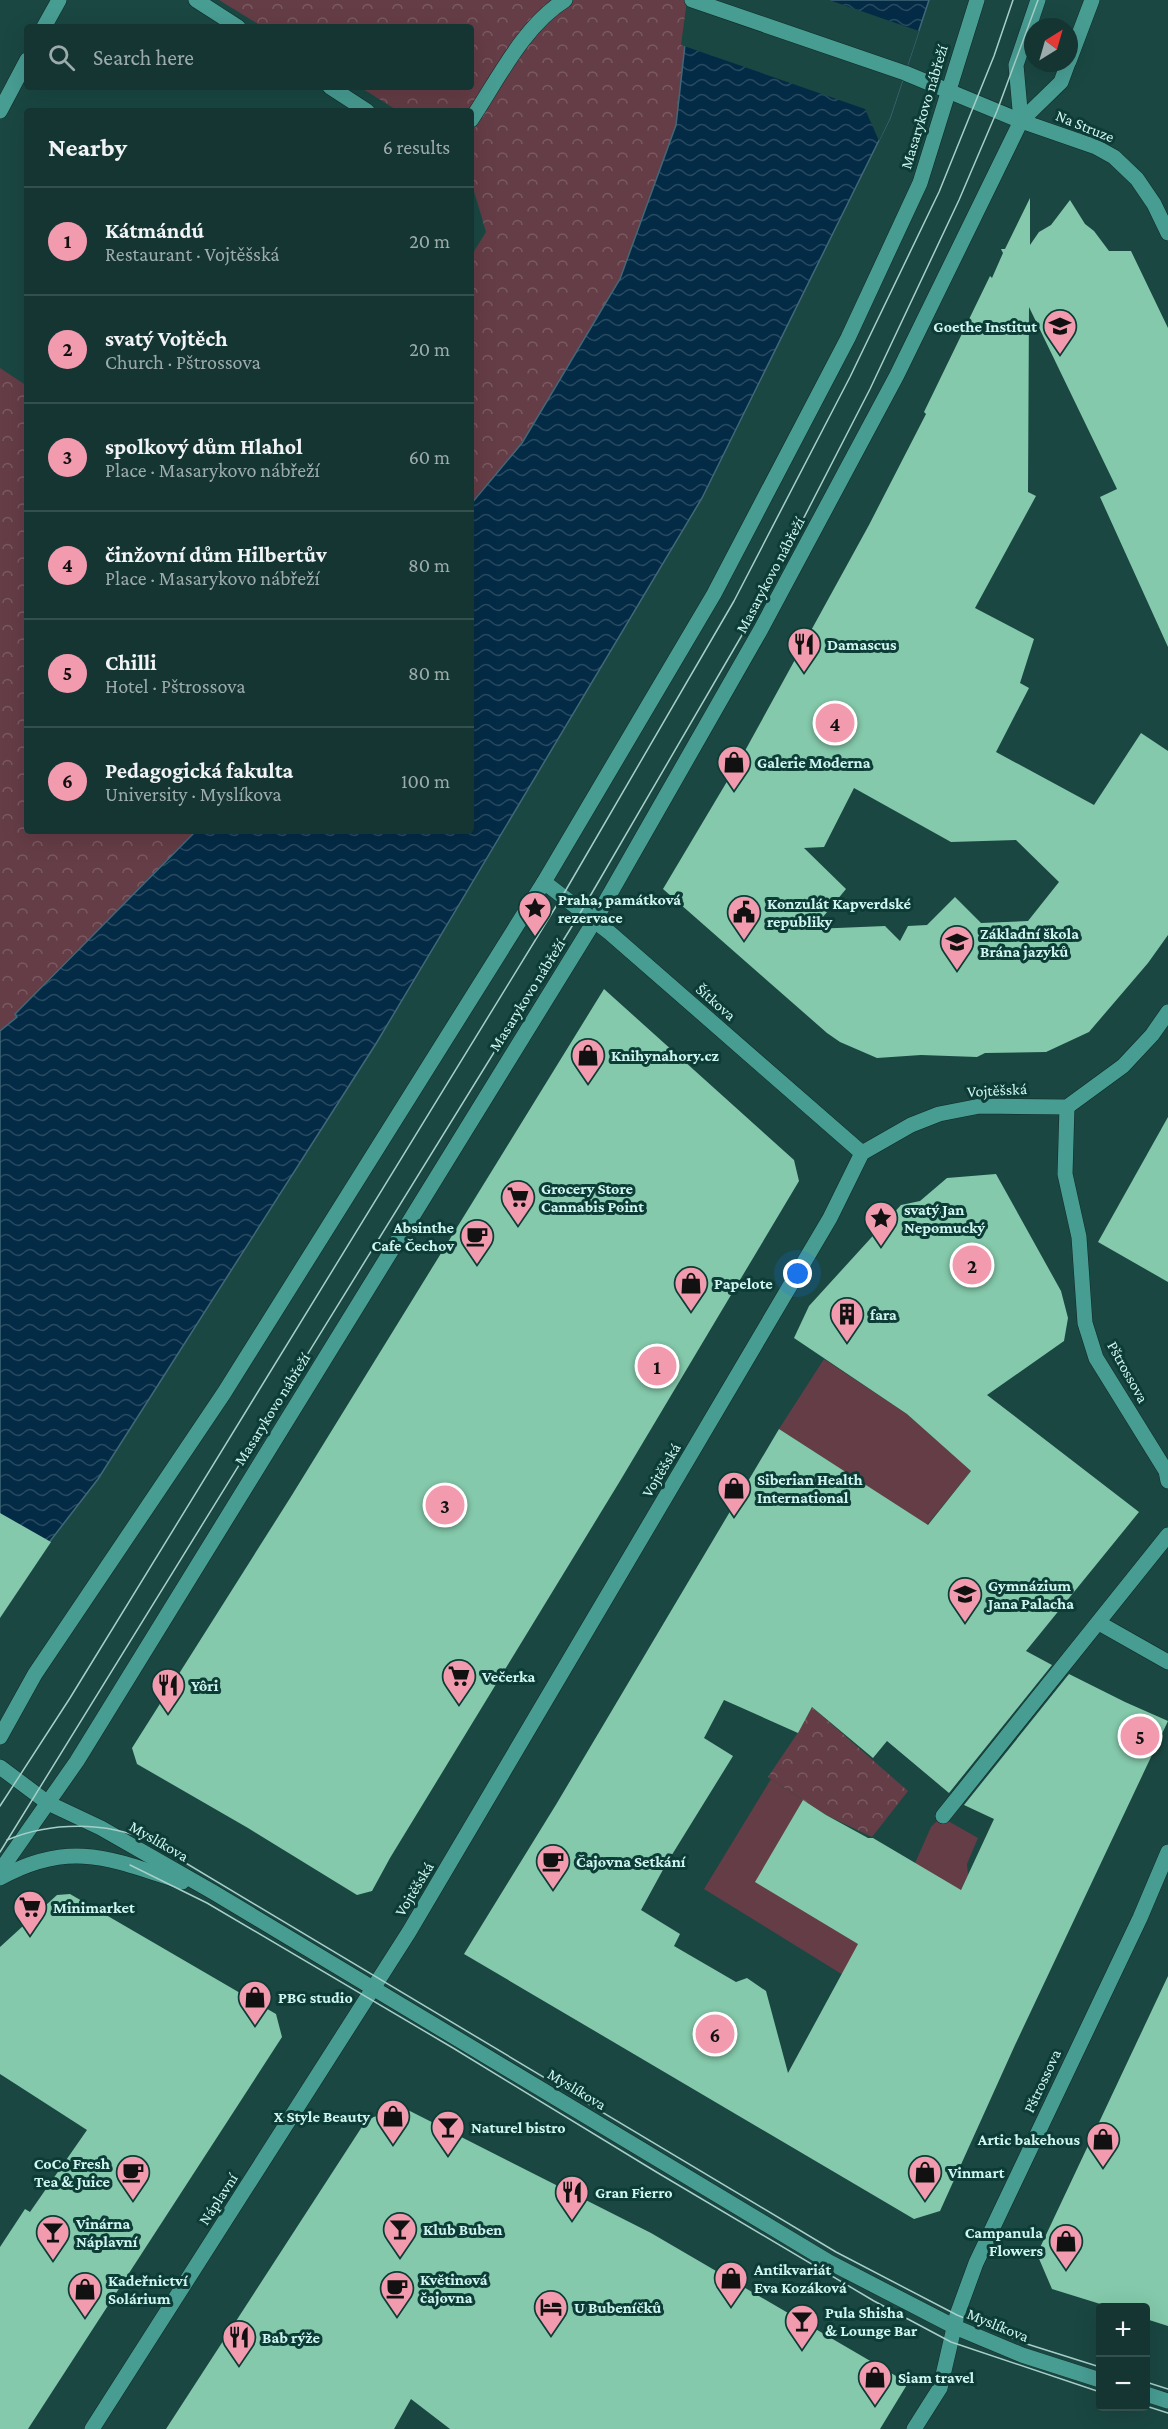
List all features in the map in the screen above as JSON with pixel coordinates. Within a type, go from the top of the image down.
[{"type":"street","points":[[46,24],[59,0]]},
{"type":"street","points":[[196,0],[233,24]]},
{"type":"street","points":[[474,116],[531,31],[546,14],[565,0]]},
{"type":"street","name":"Na Struze","points":[[692,0],[905,74],[1021,121],[1077,139],[1114,157],[1137,179],[1155,204],[1168,233]]},
{"type":"street","name":"Masarykovo nábřeží","points":[[0,1737],[35,1674],[224,1394],[544,882],[714,594],[848,338],[920,183],[977,0]]},
{"type":"street","points":[[1021,121],[1016,65],[1038,0]]},
{"type":"street","points":[[1078,38],[1092,0]]},
{"type":"street","points":[[0,111],[24,66]]},
{"type":"street","points":[[1021,121],[1061,82],[1065,72]]},
{"type":"street","points":[[335,90],[362,108]]},
{"type":"street","name":"Masarykovo nábřeží","points":[[0,1871],[77,1761],[595,920],[760,631],[886,396],[1021,121]]},
{"type":"street","name":"Šítkova","points":[[544,882],[595,920],[862,1153]]},
{"type":"street","points":[[1067,1107],[1122,1066],[1152,1035],[1168,1012]]},
{"type":"street","name":"Vojtěšská","points":[[374,1988],[830,1218],[862,1153],[911,1125],[939,1114],[981,1106],[1067,1107]]},
{"type":"street","name":"Pštrossova","points":[[1067,1107],[1065,1174],[1079,1237],[1085,1323],[1096,1358],[1166,1471],[1168,1480]]},
{"type":"street","points":[[943,1816],[1168,1535]]},
{"type":"street","points":[[1099,1623],[1168,1662]]},
{"type":"street","name":"Myslíkova","points":[[0,1767],[48,1803],[101,1828],[213,1892],[829,2262],[955,2327],[1022,2355],[1096,2378]]},
{"type":"street","name":"Pštrossova","points":[[915,2429],[940,2388],[955,2327],[976,2264],[1140,1918],[1168,1852]]},
{"type":"street","points":[[0,1878],[44,1859],[81,1855],[114,1860],[213,1892]]},
{"type":"street","name":"Náplavní","points":[[92,2429],[374,1988]]},
{"type":"street","points":[[1150,2395],[1168,2401]]},
{"type":"green space","points":[[219,0],[690,0],[676,125],[620,279],[522,443],[474,500],[474,251],[486,232],[474,191],[474,108],[393,108],[365,90],[474,90],[474,24],[258,24]]},
{"type":"green space","points":[[0,368],[24,384],[24,834],[193,834],[15,1014],[17,1017],[0,1031]]},
{"type":"green space","points":[[824,1359],[907,1414],[949,1451],[992,1399],[1015,1417],[927,1525],[779,1429]]},
{"type":"green space","points":[[812,1707],[908,1791],[872,1837],[826,1815],[768,1777]]},
{"type":"green space","points":[[771,1779],[803,1800],[756,1882],[915,1863],[931,1827],[941,1817],[978,1838],[967,1864],[968,1875],[936,1940],[856,1983],[704,1889]]},
{"type":"water","points":[[690,0],[929,0],[890,118],[702,498],[377,1042],[98,1479],[0,1606],[0,1031],[17,1017],[15,1014],[193,834],[474,834],[474,500],[522,443],[620,279],[676,125]]},
{"type":"pier","points":[[687,0],[829,0],[919,31],[890,118],[879,141],[865,109],[681,45]]},
{"type":"building","points":[[1030,198],[1030,245],[1039,232],[1051,225],[1070,200],[1085,224],[1094,231],[1109,251],[1131,251],[1168,328],[1168,647],[1100,497],[1117,489],[1029,307],[1028,492],[1036,496],[975,608],[1034,639],[1020,683],[1029,688],[996,752],[1094,805],[1141,733],[1168,751],[1168,935],[1148,963],[1089,1032],[1046,1052],[985,1053],[977,1057],[921,1055],[877,1058],[840,1042],[827,1033],[663,889],[741,758],[869,525],[926,414],[924,412],[990,276],[992,278],[1003,253],[1001,249],[1005,249]],"holes":[[[854,788],[951,842],[1016,840],[1059,882],[1028,921],[981,923],[955,897],[927,925],[908,926],[900,941],[885,926],[813,929],[846,889],[804,848],[824,847]]]},
{"type":"building","points":[[604,989],[794,1160],[799,1181],[372,1891],[357,1895],[248,1828],[137,1764],[132,1748],[292,1495]]},
{"type":"building","points":[[1168,1117],[1168,1282],[1098,1242]]},
{"type":"building","points":[[996,1174],[1061,1291],[1068,1318],[1064,1341],[987,1395],[1139,1512],[1026,1651],[1052,1665],[949,1793],[887,1741],[873,1758],[812,1707],[798,1733],[724,1700],[704,1738],[733,1756],[665,1866],[641,1910],[680,1934],[674,1946],[736,1982],[747,1978],[766,1991],[788,2073],[858,1944],[755,1882],[803,1800],[961,1890],[994,1819],[964,1805],[1069,1674],[1168,1721],[1015,2045],[940,2211],[914,2219],[464,1954],[557,1803],[779,1429],[928,1525],[971,1471],[907,1414],[794,1338],[809,1306],[901,1205],[920,1201],[947,1178]]},
{"type":"building","points":[[0,1513],[51,1542],[0,1618]]},
{"type":"building","points":[[70,1894],[276,2014],[282,2037],[28,2429],[0,2429],[0,2247],[25,2209],[30,2212],[87,2130],[0,2074],[0,1947],[57,1895]]},
{"type":"building","points":[[1168,1976],[1168,2326],[1150,2320],[1150,2303],[1097,2303],[1052,2289],[1037,2254]]},
{"type":"building","points":[[404,2108],[651,2233],[908,2383],[880,2429],[450,2429],[411,2399],[394,2429],[166,2429],[367,2119]]},
{"type":"tram line","points":[[0,1806],[70,1698],[563,895],[734,601],[850,377],[939,192],[994,56],[1013,0]]},
{"type":"tram line","points":[[0,1852],[582,910],[756,611],[870,389],[959,200],[997,111],[1038,0]]},
{"type":"tram line","points":[[7,1840],[41,1830],[78,1826],[115,1830],[149,1841],[836,2252],[957,2315],[1027,2344],[1096,2366]]},
{"type":"tram line","points":[[130,1865],[207,1903],[874,2301],[951,2342],[1096,2391]]},
{"type":"tram line","points":[[1150,2383],[1168,2389]]},
{"type":"tram line","points":[[1150,2407],[1168,2413]]},
{"type":"place","name":"Goethe Institut","points":[[1060,355]]},
{"type":"place","name":"Damascus","points":[[804,673]]},
{"type":"place","name":"činžovní dům Hilbertův","points":[[835,723]]},
{"type":"place","name":"Galerie Moderna","points":[[734,791]]},
{"type":"place","name":"Praha, památková rezervace","points":[[535,937]]},
{"type":"place","name":"Konzulát Kapverdské republiky","points":[[744,941]]},
{"type":"place","name":"Základní škola Brána jazyků","points":[[957,971]]},
{"type":"place","name":"Knihynahory.cz","points":[[588,1084]]},
{"type":"place","name":"Grocery Store Cannabis Point","points":[[518,1226]]},
{"type":"place","name":"svatý Jan Nepomucký","points":[[881,1247]]},
{"type":"place","name":"Absinthe Cafe Čechov","points":[[477,1265]]},
{"type":"place","name":"svatý Vojtěch","points":[[972,1265]]},
{"type":"place","name":"Papelote","points":[[691,1312]]},
{"type":"place","name":"fara","points":[[847,1343]]},
{"type":"place","name":"Kátmándú","points":[[657,1366]]},
{"type":"place","name":"spolkový dům Hlahol","points":[[445,1505]]},
{"type":"place","name":"Siberian Health International","points":[[734,1517]]},
{"type":"place","name":"Gymnázium Jana Palacha","points":[[965,1623]]},
{"type":"place","name":"Večerka","points":[[459,1705]]},
{"type":"place","name":"Yôri","points":[[168,1714]]},
{"type":"place","name":"Chilli","points":[[1140,1736]]},
{"type":"place","name":"Čajovna Setkání","points":[[553,1890]]},
{"type":"place","name":"Minimarket","points":[[30,1936]]},
{"type":"place","name":"PBG studio","points":[[255,2026]]},
{"type":"place","name":"Pedagogická fakulta","points":[[715,2034]]},
{"type":"place","name":"X Style Beauty","points":[[393,2145]]},
{"type":"place","name":"Naturel bistro","points":[[448,2156]]},
{"type":"place","name":"Artic bakehous","points":[[1103,2168]]},
{"type":"place","name":"CoCo Fresh Tea & Juice","points":[[133,2201]]},
{"type":"place","name":"Vinmart","points":[[925,2201]]},
{"type":"place","name":"Gran Fierro","points":[[572,2221]]},
{"type":"place","name":"Klub Buben","points":[[400,2258]]},
{"type":"place","name":"Vinárna Náplavní","points":[[53,2261]]},
{"type":"place","name":"Campanula Flowers","points":[[1066,2270]]},
{"type":"place","name":"Antikvariát Eva Kozáková","points":[[731,2307]]},
{"type":"place","name":"Květinová čajovna","points":[[397,2317]]},
{"type":"place","name":"Kadeřnictví Solárium","points":[[85,2318]]},
{"type":"place","name":"U Bubeníčků","points":[[551,2336]]},
{"type":"place","name":"Pula Shisha & Lounge Bar","points":[[802,2350]]},
{"type":"place","name":"Bab rýže","points":[[239,2366]]},
{"type":"place","name":"Siam travel","points":[[875,2406]]}]
